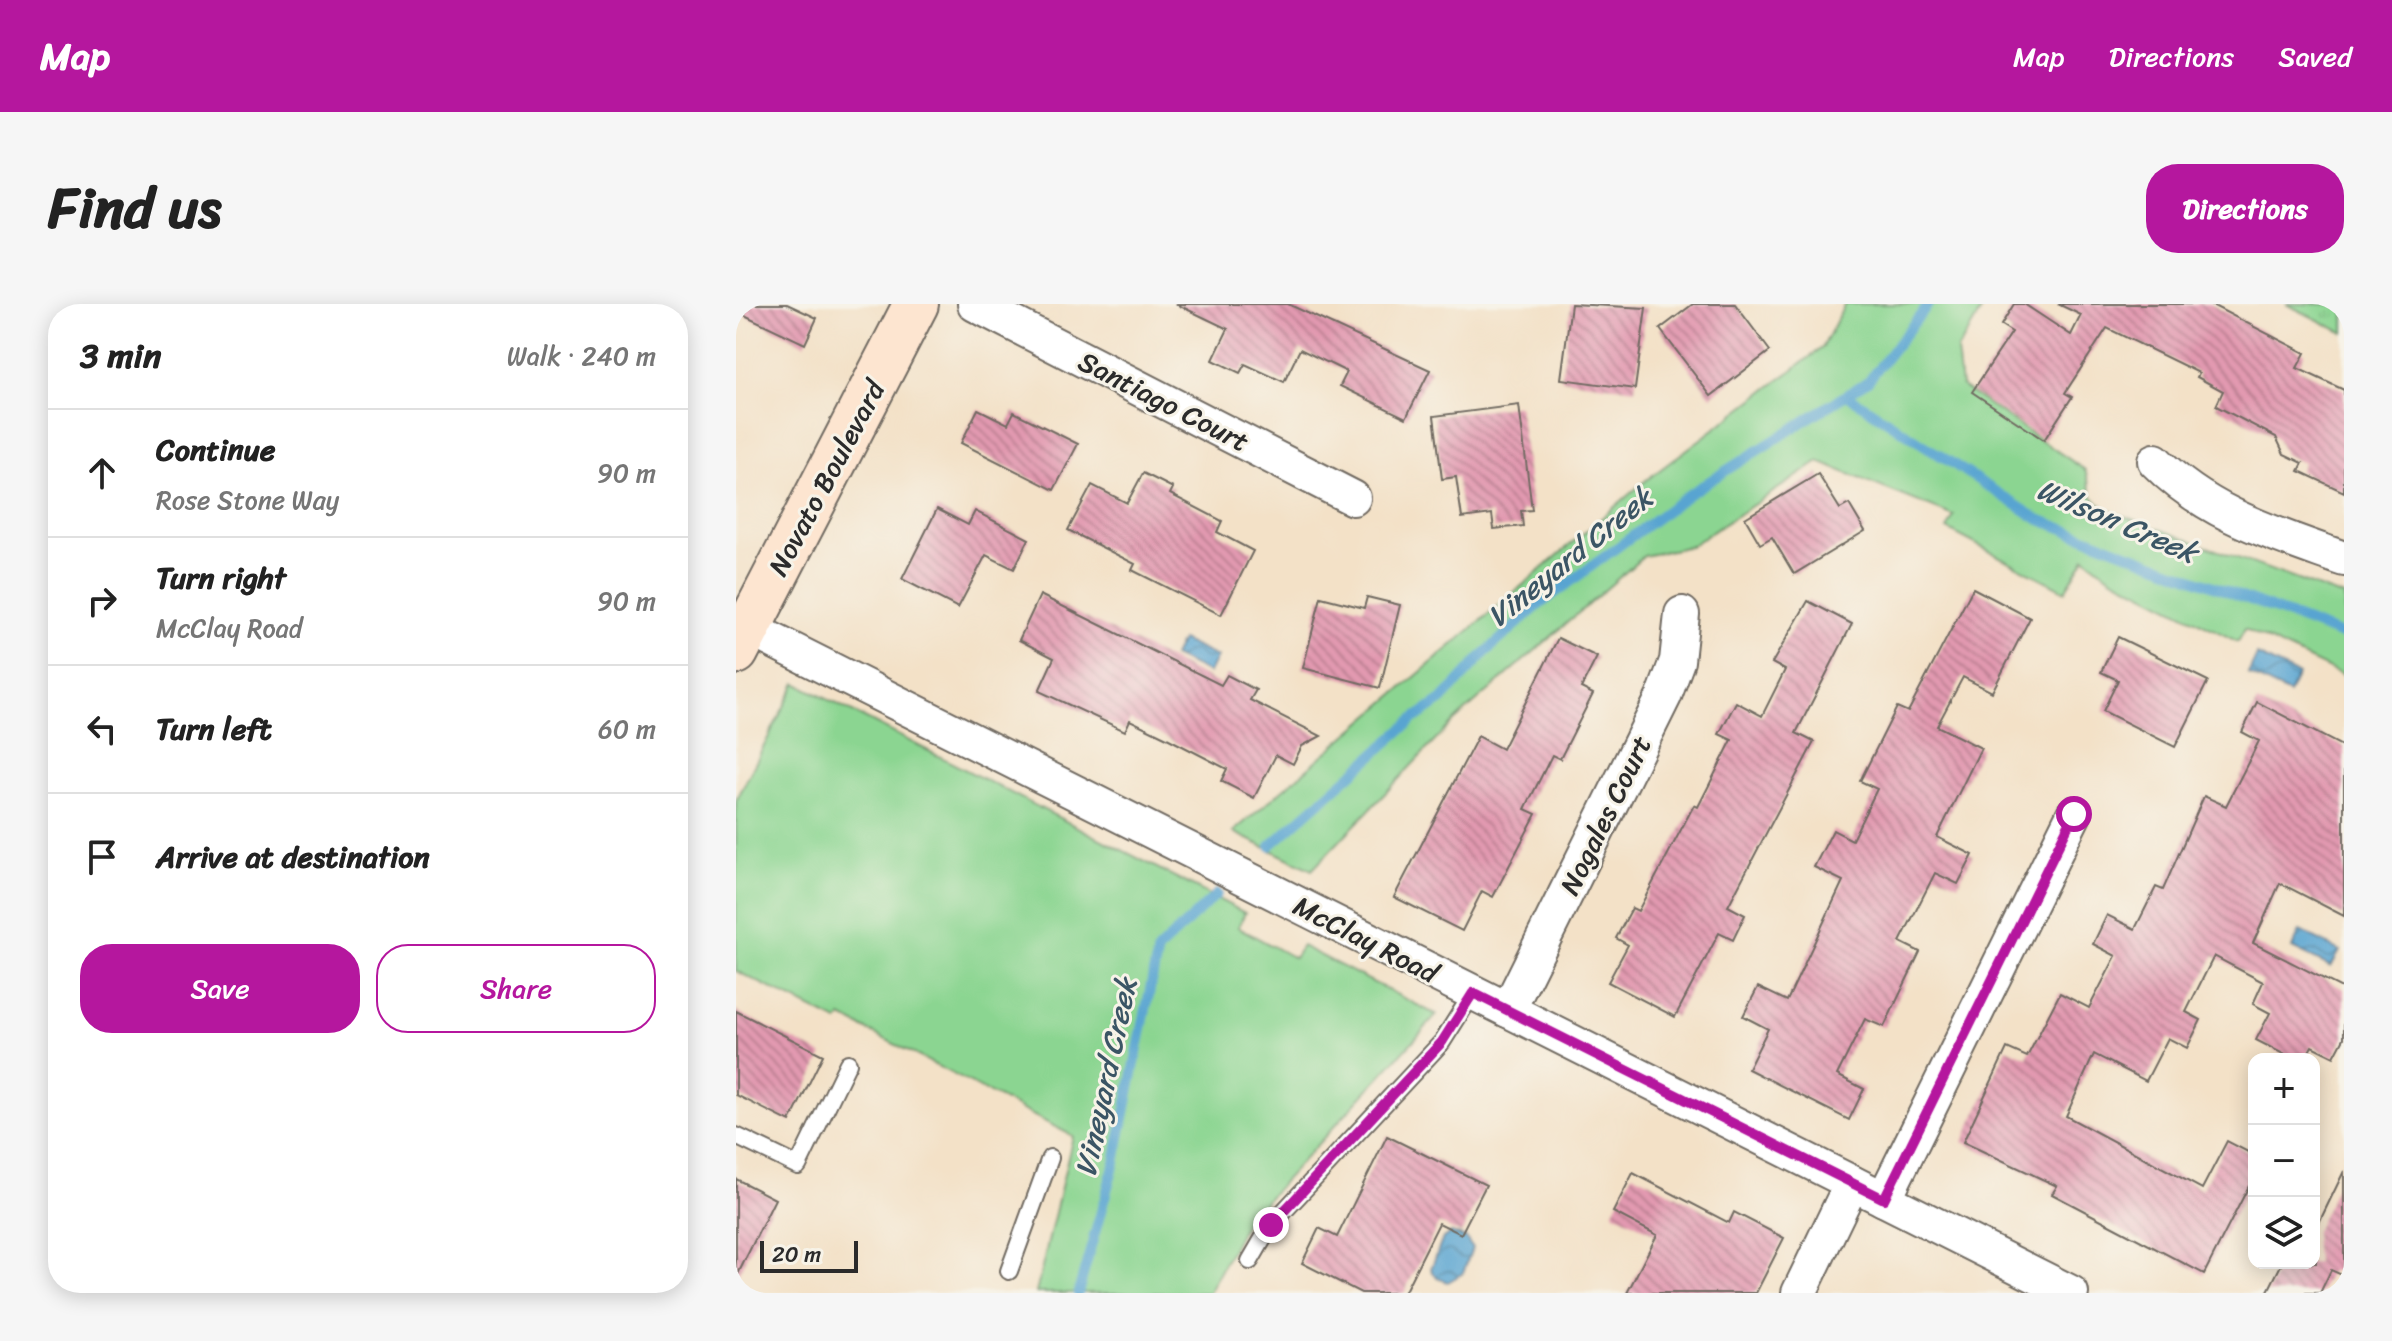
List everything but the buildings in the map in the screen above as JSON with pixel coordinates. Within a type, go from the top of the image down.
[{"type":"main road","name":"Novato Boulevard","points":[[742,640],[916,304]]},
{"type":"street","name":"Santiago Court","points":[[975,304],[1353,498]]},
{"type":"street","points":[[2155,461],[2177,483],[2206,504],[2239,521],[2344,559]]},
{"type":"street","name":"Nogales Court","points":[[1508,1010],[1664,696],[1677,661],[1682,614]]},
{"type":"street","name":"McClay Road","points":[[742,640],[1508,1010],[2071,1293]]},
{"type":"street","points":[[1884,1199],[2074,814]]},
{"type":"street","points":[[1799,1293],[1852,1183]]},
{"type":"lane","points":[[1250,1261],[1271,1225],[1442,1042],[1473,993]]},
{"type":"lane","points":[[736,1136],[798,1166],[848,1063]]},
{"type":"lane","points":[[1009,1271],[1050,1158]]},
{"type":"green space","points":[[1845,304],[1985,304],[1957,351],[1961,386],[2085,470],[2093,497],[2107,510],[2344,597],[2344,676],[2245,629],[2238,642],[2111,577],[2085,557],[2065,591],[1947,529],[1954,516],[1819,462],[1690,546],[1644,556],[1454,721],[1312,870],[1233,832],[1645,481],[1823,347]]},
{"type":"green space","points":[[2286,304],[2344,304],[2344,333]]},
{"type":"green space","points":[[796,683],[1245,913],[1238,927],[1294,958],[1302,946],[1437,1015],[1245,1223],[1209,1293],[1036,1293],[1073,1136],[842,1017],[838,1022],[736,971],[736,801]]},
{"type":"water","points":[[1181,640],[1217,657],[1209,673],[1173,656]]},
{"type":"water","points":[[2257,655],[2298,675],[2289,694],[2248,674]]},
{"type":"water","points":[[2300,931],[2340,951],[2331,967],[2292,948]]},
{"type":"water","points":[[1451,1233],[1466,1238],[1472,1248],[1463,1273],[1448,1282],[1437,1278],[1431,1269],[1443,1238]]},
{"type":"waterway","name":"Vineyard Creek","points":[[1270,846],[1414,719],[1442,700],[1486,652],[1538,606],[1689,494],[1868,381],[1929,304]]},
{"type":"waterway","name":"Wilson Creek","points":[[1847,395],[2038,519],[2344,636]]},
{"type":"waterway","name":"Vineyard Creek","points":[[1078,1293],[1115,1162],[1158,950],[1217,894]]},
{"type":"route","points":[[1271,1225],[1442,1042],[1473,993],[1884,1199],[2074,814]]}]
